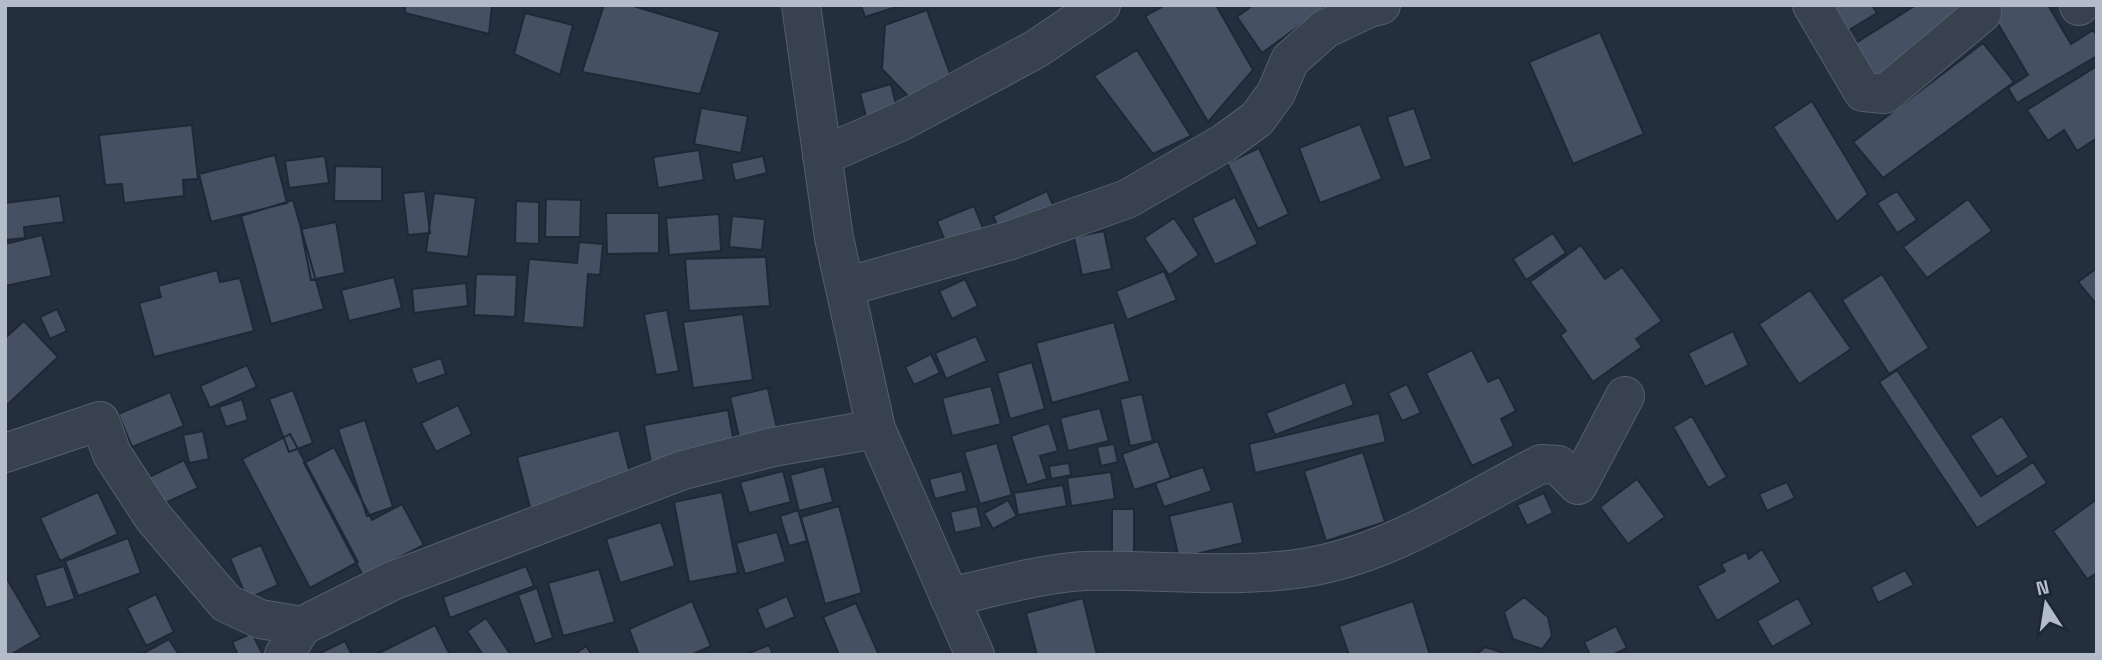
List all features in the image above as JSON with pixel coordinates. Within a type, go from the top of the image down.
[{"type":"street","points":[[801,5],[834,238],[876,429],[975,655]]},
{"type":"street","points":[[822,156],[902,121],[1036,50],[1101,5]]},
{"type":"street","points":[[845,288],[1011,240],[1126,199],[1224,143],[1257,119],[1276,93],[1290,60],[1325,29],[1381,5]]},
{"type":"street","points":[[1812,5],[1863,92],[1885,94],[1982,13]]},
{"type":"street","points":[[949,597],[1084,571],[1252,573],[1304,568],[1351,556],[1400,538],[1541,464],[1558,465],[1578,485],[1625,396]]},
{"type":"street","points":[[5,453],[100,421],[112,454],[153,517],[226,603],[260,619],[293,640],[392,580],[683,470],[773,447],[876,429]]},
{"type":"building","points":[[405,5],[492,5],[489,34],[405,13]]},
{"type":"building","points":[[604,5],[630,5],[720,32],[700,94],[582,72]]},
{"type":"building","points":[[861,5],[903,5],[865,17]]},
{"type":"building","points":[[1165,5],[1216,5],[1253,70],[1208,122],[1145,16]]},
{"type":"building","points":[[1253,5],[1328,5],[1262,53],[1237,17]]},
{"type":"building","points":[[1824,5],[1872,5],[1877,13],[1841,35]]},
{"type":"building","points":[[1916,5],[1972,5],[1877,85],[1840,53]]},
{"type":"building","points":[[1987,5],[2048,5],[2071,44],[2093,30],[2097,36],[2097,56],[2017,103],[2008,88],[2028,75]]},
{"type":"building","points":[[927,10],[953,82],[909,97],[882,69],[885,25]]},
{"type":"building","points":[[525,13],[573,25],[560,75],[514,54]]},
{"type":"building","points":[[1600,32],[1644,134],[1573,164],[1529,62]]},
{"type":"building","points":[[1983,43],[2014,82],[1883,178],[1853,142]]},
{"type":"building","points":[[1137,50],[1191,136],[1153,154],[1094,76]]},
{"type":"building","points":[[2097,66],[2097,138],[2077,151],[2064,130],[2048,141],[2027,110]]},
{"type":"building","points":[[891,84],[900,121],[869,128],[860,93]]},
{"type":"building","points":[[1812,101],[1868,194],[1837,222],[1773,127]]},
{"type":"building","points":[[701,108],[748,116],[741,153],[694,144]]},
{"type":"building","points":[[1414,108],[1432,159],[1404,168],[1387,117]]},
{"type":"building","points":[[1360,124],[1382,179],[1320,203],[1299,148]]},
{"type":"building","points":[[192,125],[198,179],[183,180],[184,196],[124,203],[122,184],[105,185],[99,135]]},
{"type":"building","points":[[1259,148],[1289,214],[1258,229],[1227,163]]},
{"type":"building","points":[[699,150],[704,180],[658,188],[653,157]]},
{"type":"building","points":[[275,155],[287,203],[211,222],[199,174]]},
{"type":"building","points":[[325,156],[329,183],[289,188],[285,161]]},
{"type":"building","points":[[763,156],[767,173],[735,181],[731,163]]},
{"type":"building","points":[[335,166],[382,167],[382,201],[334,201]]},
{"type":"building","points":[[425,191],[430,233],[408,235],[403,193]]},
{"type":"building","points":[[1047,191],[1057,214],[1004,239],[993,216]]},
{"type":"building","points":[[1897,191],[1917,220],[1897,233],[1877,203]]},
{"type":"building","points":[[434,193],[476,198],[468,257],[426,252]]},
{"type":"building","points":[[60,196],[64,222],[24,227],[25,238],[5,240],[5,203]]},
{"type":"building","points":[[1235,197],[1258,244],[1215,265],[1192,218]]},
{"type":"building","points":[[546,199],[581,200],[580,237],[545,237]]},
{"type":"building","points":[[1968,199],[1992,231],[1927,278],[1903,247]]},
{"type":"building","points":[[293,200],[324,309],[271,324],[241,216]]},
{"type":"building","points":[[516,201],[539,202],[539,244],[515,243]]},
{"type":"building","points":[[974,206],[984,231],[947,246],[937,221]]},
{"type":"building","points":[[606,213],[659,213],[659,253],[607,254]]},
{"type":"building","points":[[719,214],[721,251],[669,255],[666,218]]},
{"type":"building","points":[[732,216],[765,219],[762,250],[729,247]]},
{"type":"building","points":[[1174,218],[1199,255],[1169,275],[1144,238]]},
{"type":"building","points":[[336,222],[345,273],[311,280],[301,229]]},
{"type":"building","points":[[1104,231],[1112,269],[1082,275],[1074,237]]},
{"type":"building","points":[[1553,233],[1566,253],[1526,280],[1513,259]]},
{"type":"building","points":[[42,235],[52,276],[5,286],[5,244]]},
{"type":"building","points":[[579,242],[603,244],[600,275],[588,274],[584,328],[523,323],[529,259],[577,263]]},
{"type":"building","points":[[1581,245],[1605,279],[1622,267],[1662,321],[1636,339],[1642,347],[1593,382],[1560,335],[1566,331],[1530,282]]},
{"type":"building","points":[[766,257],[770,306],[689,311],[685,259]]},
{"type":"building","points":[[2097,268],[2097,305],[2078,282]]},
{"type":"building","points":[[217,270],[220,282],[240,278],[254,331],[154,357],[139,303],[161,297],[158,286]]},
{"type":"building","points":[[1164,271],[1177,300],[1127,320],[1116,291]]},
{"type":"building","points":[[476,274],[517,275],[515,317],[474,315]]},
{"type":"building","points":[[1882,274],[1929,348],[1889,374],[1842,300]]},
{"type":"building","points":[[394,277],[402,308],[349,321],[341,290]]},
{"type":"building","points":[[965,279],[978,306],[952,319],[939,291]]},
{"type":"building","points":[[466,283],[468,306],[414,313],[412,289]]},
{"type":"building","points":[[1810,290],[1851,349],[1799,384],[1759,324]]},
{"type":"building","points":[[57,309],[67,331],[50,339],[40,317]]},
{"type":"building","points":[[667,310],[679,371],[656,375],[644,314]]},
{"type":"building","points":[[743,314],[753,380],[693,388],[683,322]]},
{"type":"building","points":[[24,321],[58,357],[5,407],[5,338]]},
{"type":"building","points":[[1114,322],[1130,381],[1052,403],[1036,343]]},
{"type":"building","points":[[1733,331],[1749,365],[1705,387],[1688,353]]},
{"type":"building","points":[[976,336],[987,361],[946,379],[935,353]]},
{"type":"building","points":[[1472,350],[1488,382],[1499,377],[1516,411],[1501,419],[1514,446],[1472,466],[1426,373]]},
{"type":"building","points":[[931,354],[940,373],[914,385],[905,367]]},
{"type":"building","points":[[441,358],[446,374],[417,384],[411,368]]},
{"type":"building","points":[[1032,362],[1045,409],[1010,419],[997,373]]},
{"type":"building","points":[[247,365],[257,387],[210,408],[200,386]]},
{"type":"building","points":[[1897,370],[1981,496],[2033,462],[2047,483],[1977,528],[1879,382]]},
{"type":"building","points":[[1345,382],[1354,405],[1275,435],[1266,413]]},
{"type":"building","points":[[1407,384],[1421,413],[1402,421],[1388,393]]},
{"type":"building","points":[[991,386],[1001,424],[952,436],[942,398]]},
{"type":"building","points":[[772,387],[768,389],[780,441],[742,450],[730,397]]},
{"type":"building","points":[[293,390],[313,443],[289,452],[269,399]]},
{"type":"building","points":[[170,392],[184,426],[132,447],[118,414]]},
{"type":"building","points":[[1142,394],[1153,441],[1130,446],[1120,399]]},
{"type":"building","points":[[242,399],[248,420],[226,427],[219,407]]},
{"type":"building","points":[[458,405],[472,434],[436,452],[421,423]]},
{"type":"building","points":[[1100,408],[1109,441],[1068,451],[1060,418]]},
{"type":"building","points":[[728,410],[737,458],[653,474],[644,425]]},
{"type":"building","points":[[1379,413],[1386,442],[1255,473],[1249,444]]},
{"type":"building","points":[[1692,416],[1727,477],[1708,488],[1673,427]]},
{"type":"building","points":[[2002,416],[2029,457],[1997,477],[1970,436]]},
{"type":"building","points":[[365,420],[393,507],[367,516],[338,429]]},
{"type":"building","points":[[1049,423],[1058,451],[1040,456],[1047,479],[1027,485],[1011,436]]},
{"type":"building","points":[[619,430],[633,485],[531,511],[517,457]]},
{"type":"building","points":[[203,431],[209,459],[189,463],[183,435]]},
{"type":"building","points":[[290,434],[358,562],[310,588],[242,459]]},
{"type":"building","points":[[1158,441],[1171,478],[1134,490],[1122,454]]},
{"type":"building","points":[[997,443],[1012,495],[980,504],[964,452]]},
{"type":"building","points":[[1114,444],[1118,462],[1101,466],[1097,447]]},
{"type":"building","points":[[334,447],[372,520],[402,504],[424,545],[363,576],[304,463]]},
{"type":"building","points":[[1363,452],[1385,522],[1326,541],[1304,471]]},
{"type":"building","points":[[184,460],[198,488],[163,504],[149,477]]},
{"type":"building","points":[[1069,463],[1071,475],[1051,479],[1049,466]]},
{"type":"building","points":[[824,466],[833,502],[799,511],[790,475]]},
{"type":"building","points":[[1203,467],[1212,491],[1164,507],[1155,483]]},
{"type":"building","points":[[783,471],[791,502],[749,513],[740,482]]},
{"type":"building","points":[[962,471],[967,491],[935,499],[929,479]]},
{"type":"building","points":[[1111,472],[1115,499],[1071,506],[1067,478]]},
{"type":"building","points":[[1637,479],[1665,517],[1628,544],[1600,507]]},
{"type":"building","points":[[1787,482],[1795,498],[1767,511],[1759,494]]},
{"type":"building","points":[[1063,485],[1067,506],[1018,515],[1014,493]]},
{"type":"building","points":[[98,492],[118,534],[60,561],[40,518]]},
{"type":"building","points":[[722,492],[738,573],[689,582],[674,502]]},
{"type":"building","points":[[1544,493],[1553,513],[1527,526],[1517,505]]},
{"type":"building","points":[[2097,499],[2097,573],[2087,579],[2053,531]]},
{"type":"building","points":[[1008,500],[1017,516],[993,529],[984,513]]},
{"type":"building","points":[[1233,501],[1243,543],[1179,558],[1169,516]]},
{"type":"building","points":[[839,506],[862,593],[825,604],[801,517]]},
{"type":"building","points":[[977,506],[982,527],[955,533],[950,512]]},
{"type":"building","points":[[1112,509],[1134,509],[1134,557],[1112,557]]},
{"type":"building","points":[[798,510],[807,541],[789,546],[780,516]]},
{"type":"building","points":[[661,522],[675,566],[620,583],[606,539]]},
{"type":"building","points":[[777,532],[786,562],[745,574],[736,543]]},
{"type":"building","points":[[128,538],[141,573],[78,596],[65,561]]},
{"type":"building","points":[[261,545],[278,585],[247,599],[230,558]]},
{"type":"building","points":[[1762,549],[1781,582],[1717,621],[1697,586],[1725,571],[1721,564],[1746,552],[1749,559]]},
{"type":"building","points":[[64,566],[75,599],[46,608],[35,575]]},
{"type":"building","points":[[526,566],[534,586],[450,618],[443,597]]},
{"type":"building","points":[[599,569],[615,622],[563,636],[548,583]]},
{"type":"building","points":[[1905,570],[1914,585],[1878,603],[1871,587]]},
{"type":"building","points":[[7,579],[41,637],[10,655],[5,653]]},
{"type":"building","points":[[537,588],[553,638],[535,644],[518,595]]},
{"type":"building","points":[[156,594],[174,632],[146,646],[127,608]]},
{"type":"building","points":[[787,596],[795,617],[765,630],[757,609]]},
{"type":"building","points":[[1524,597],[1548,617],[1552,636],[1542,649],[1513,639],[1504,612]]},
{"type":"building","points":[[1083,598],[1097,655],[1037,655],[1026,613]]},
{"type":"building","points":[[1798,598],[1812,624],[1772,647],[1757,621]]},
{"type":"building","points":[[692,601],[711,646],[691,655],[639,655],[629,629]]},
{"type":"building","points":[[1413,601],[1430,655],[1349,655],[1339,626]]},
{"type":"building","points":[[856,603],[879,655],[839,655],[823,617]]},
{"type":"building","points":[[486,618],[511,655],[483,655],[467,631]]},
{"type":"building","points":[[435,625],[450,655],[375,655]]},
{"type":"building","points":[[1616,626],[1627,648],[1612,655],[1590,655],[1584,642]]},
{"type":"building","points":[[252,633],[263,655],[238,655],[232,642]]},
{"type":"building","points":[[169,639],[179,655],[140,655]]},
{"type":"building","points":[[345,641],[352,655],[321,655],[320,653]]},
{"type":"building","points":[[769,645],[773,655],[744,655]]},
{"type":"building","points":[[586,646],[592,655],[574,655]]},
{"type":"building","points":[[1485,647],[1501,652],[1504,655],[1476,655]]}]
